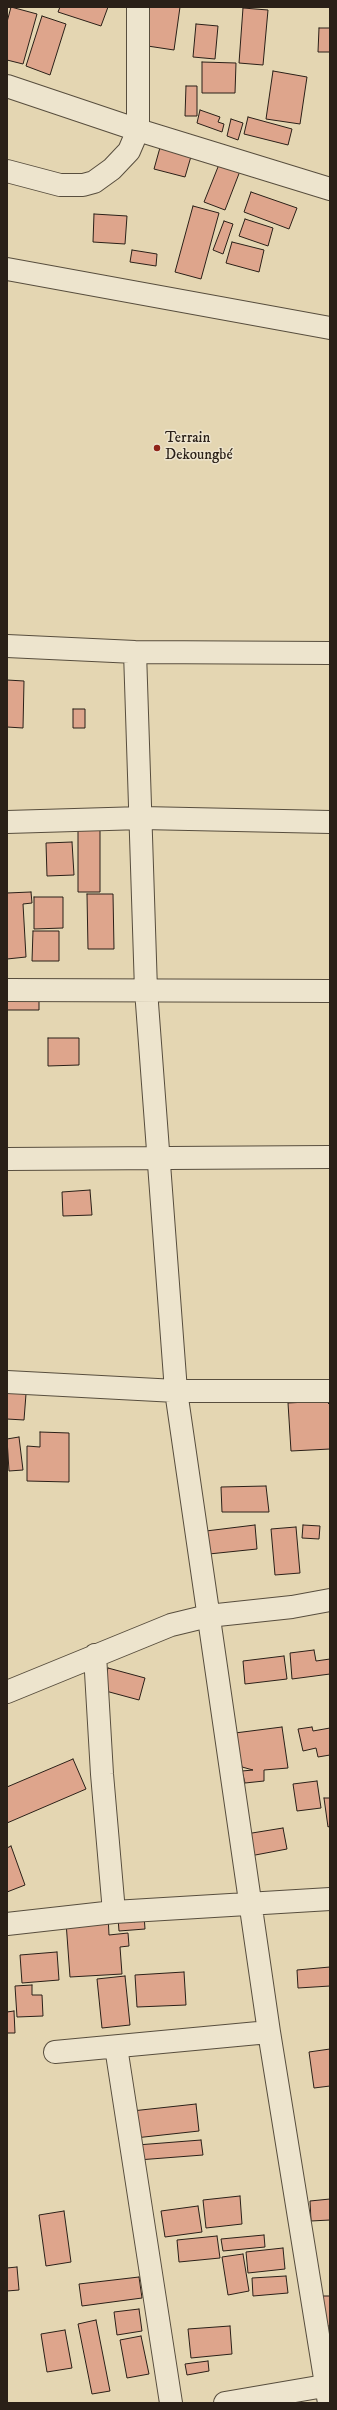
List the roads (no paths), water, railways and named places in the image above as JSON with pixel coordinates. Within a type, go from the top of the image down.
[{"type":"street","points":[[7,171],[60,185],[83,185],[94,182],[112,169],[129,151],[138,130],[138,7]]},
{"type":"street","points":[[7,86],[138,130],[330,189]]},
{"type":"street","points":[[7,269],[330,328]]},
{"type":"street","points":[[7,646],[135,652],[330,653]]},
{"type":"street","points":[[135,652],[142,818],[146,990],[176,1392],[269,2032],[328,2391],[225,2403]]},
{"type":"street","points":[[7,822],[142,818],[330,822]]},
{"type":"street","points":[[7,990],[330,991]]},
{"type":"street","points":[[7,1159],[330,1157]]},
{"type":"street","points":[[7,1382],[176,1392],[330,1391]]},
{"type":"street","points":[[7,1692],[171,1625],[208,1616],[292,1607],[330,1600]]},
{"type":"street","points":[[95,1655],[102,1774],[114,1912]]},
{"type":"street","points":[[7,1924],[114,1912],[330,1899]]},
{"type":"street","points":[[55,2052],[269,2032]]},
{"type":"street","points":[[116,2047],[171,2403]]},
{"type":"place","name":"Terrain Dekoungbé","points":[[157,448]]}]
